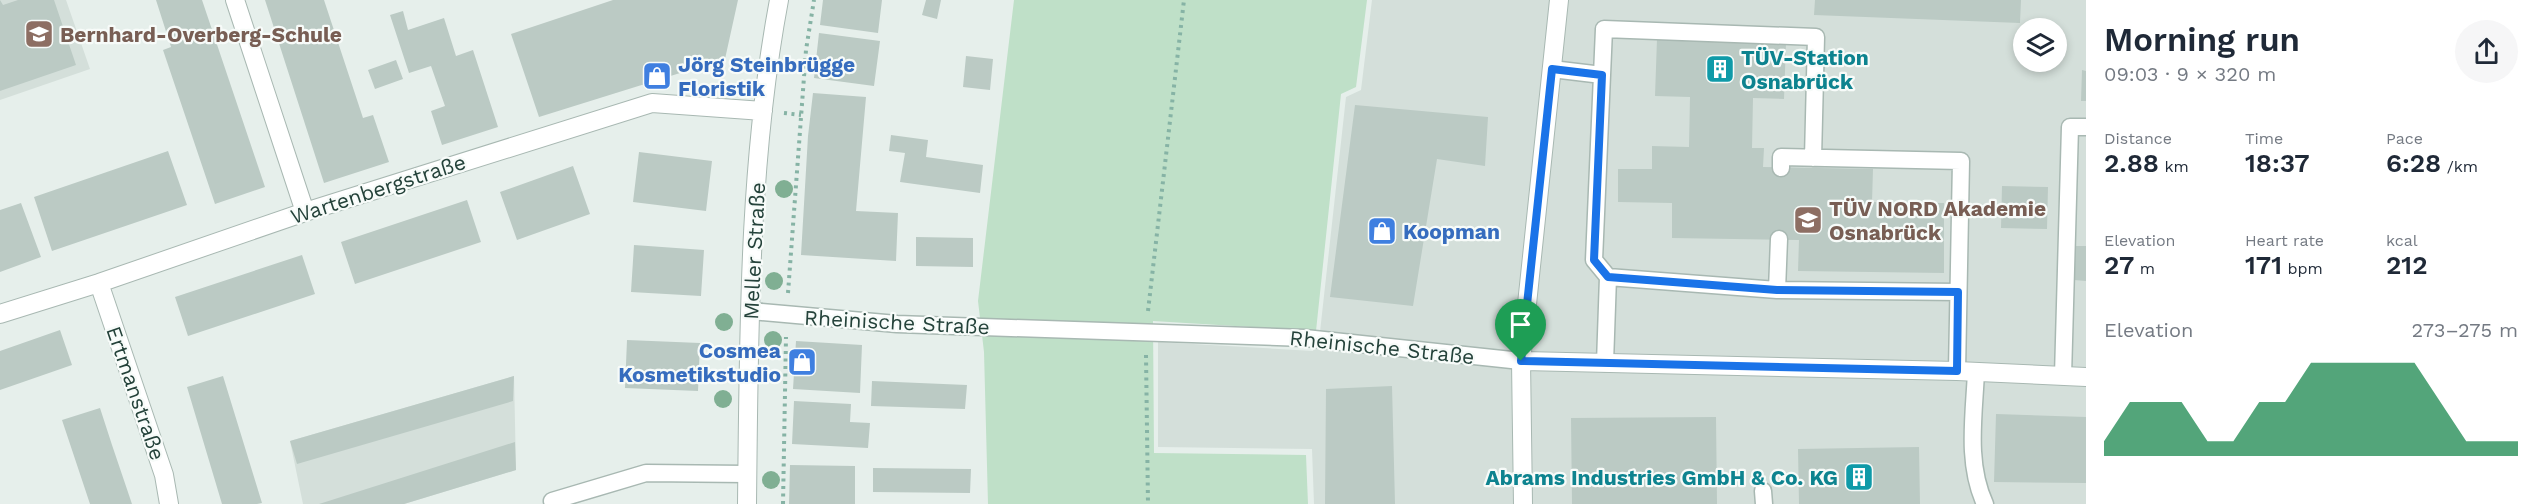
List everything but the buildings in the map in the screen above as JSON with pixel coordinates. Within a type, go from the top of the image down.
[{"type":"street","points":[[235,0],[305,212]]},
{"type":"street","name":"Meller Straße","points":[[747,504],[751,311],[763,111],[779,0]]},
{"type":"street","points":[[1523,504],[1521,361],[1559,0]]},
{"type":"street","name":"Wartenbergstraße","points":[[0,314],[99,283],[305,212],[652,103],[763,111]]},
{"type":"street","name":"Ertmanstraße","points":[[99,283],[164,475],[169,504]]},
{"type":"street","name":"Rheinische Straße","points":[[1521,361],[1957,371],[2086,377]]},
{"type":"lane","points":[[1605,363],[1608,277],[1594,260],[1604,29],[1816,37],[1813,158]]},
{"type":"lane","points":[[1552,69],[1602,75]]},
{"type":"lane","points":[[2063,376],[2070,127],[2086,127]]},
{"type":"lane","points":[[1781,168],[1781,157],[1961,161],[1957,371]]},
{"type":"lane","points":[[1777,290],[1779,239]]},
{"type":"lane","points":[[1608,277],[1777,290],[1958,292]]},
{"type":"lane","name":"Rheinische Straße","points":[[751,311],[897,324],[1305,338],[1521,361]]},
{"type":"lane","points":[[1976,372],[1972,447],[1976,485],[1985,504]]},
{"type":"lane","points":[[552,501],[646,472],[747,474]]},
{"type":"path","points":[[783,504],[787,316],[806,50],[814,0]]},
{"type":"path","points":[[1148,504],[1145,333],[1184,0]]},
{"type":"shaded area","name":"Bernhard-Overberg-Schule","points":[[0,0],[66,0],[90,69],[0,100]]},
{"type":"shaded area","points":[[1372,0],[2086,0],[2086,504],[1314,504],[1312,449],[1158,447],[1158,342],[1313,351],[1320,332],[1346,97],[1361,90]]},
{"type":"shaded area","points":[[514,376],[516,470],[404,504],[303,504],[290,441]]},
{"type":"green space","points":[[1014,0],[1367,0],[1356,87],[1341,94],[1316,331],[1153,321],[1154,453],[1306,455],[1308,504],[988,504],[984,352],[978,301]]},
{"type":"place","name":"Bernhard-Overberg-Schule","points":[[39,34]]},
{"type":"place","name":"TÜV-Station Osnabrück","points":[[1720,69]]},
{"type":"place","name":"Jörg Steinbrügge Floristik","points":[[657,76]]},
{"type":"place","name":"TÜV NORD Akademie Osnabrück","points":[[1808,220]]},
{"type":"place","name":"Koopman","points":[[1382,231]]},
{"type":"place","name":"Cosmea Kosmetikstudio","points":[[802,362]]},
{"type":"place","name":"Abrams Industries GmbH & Co. KG","points":[[1859,477]]},
{"type":"route","points":[[1552,69],[1602,75],[1594,260],[1608,277],[1777,290],[1958,292],[1957,371],[1521,361],[1552,69]]}]
